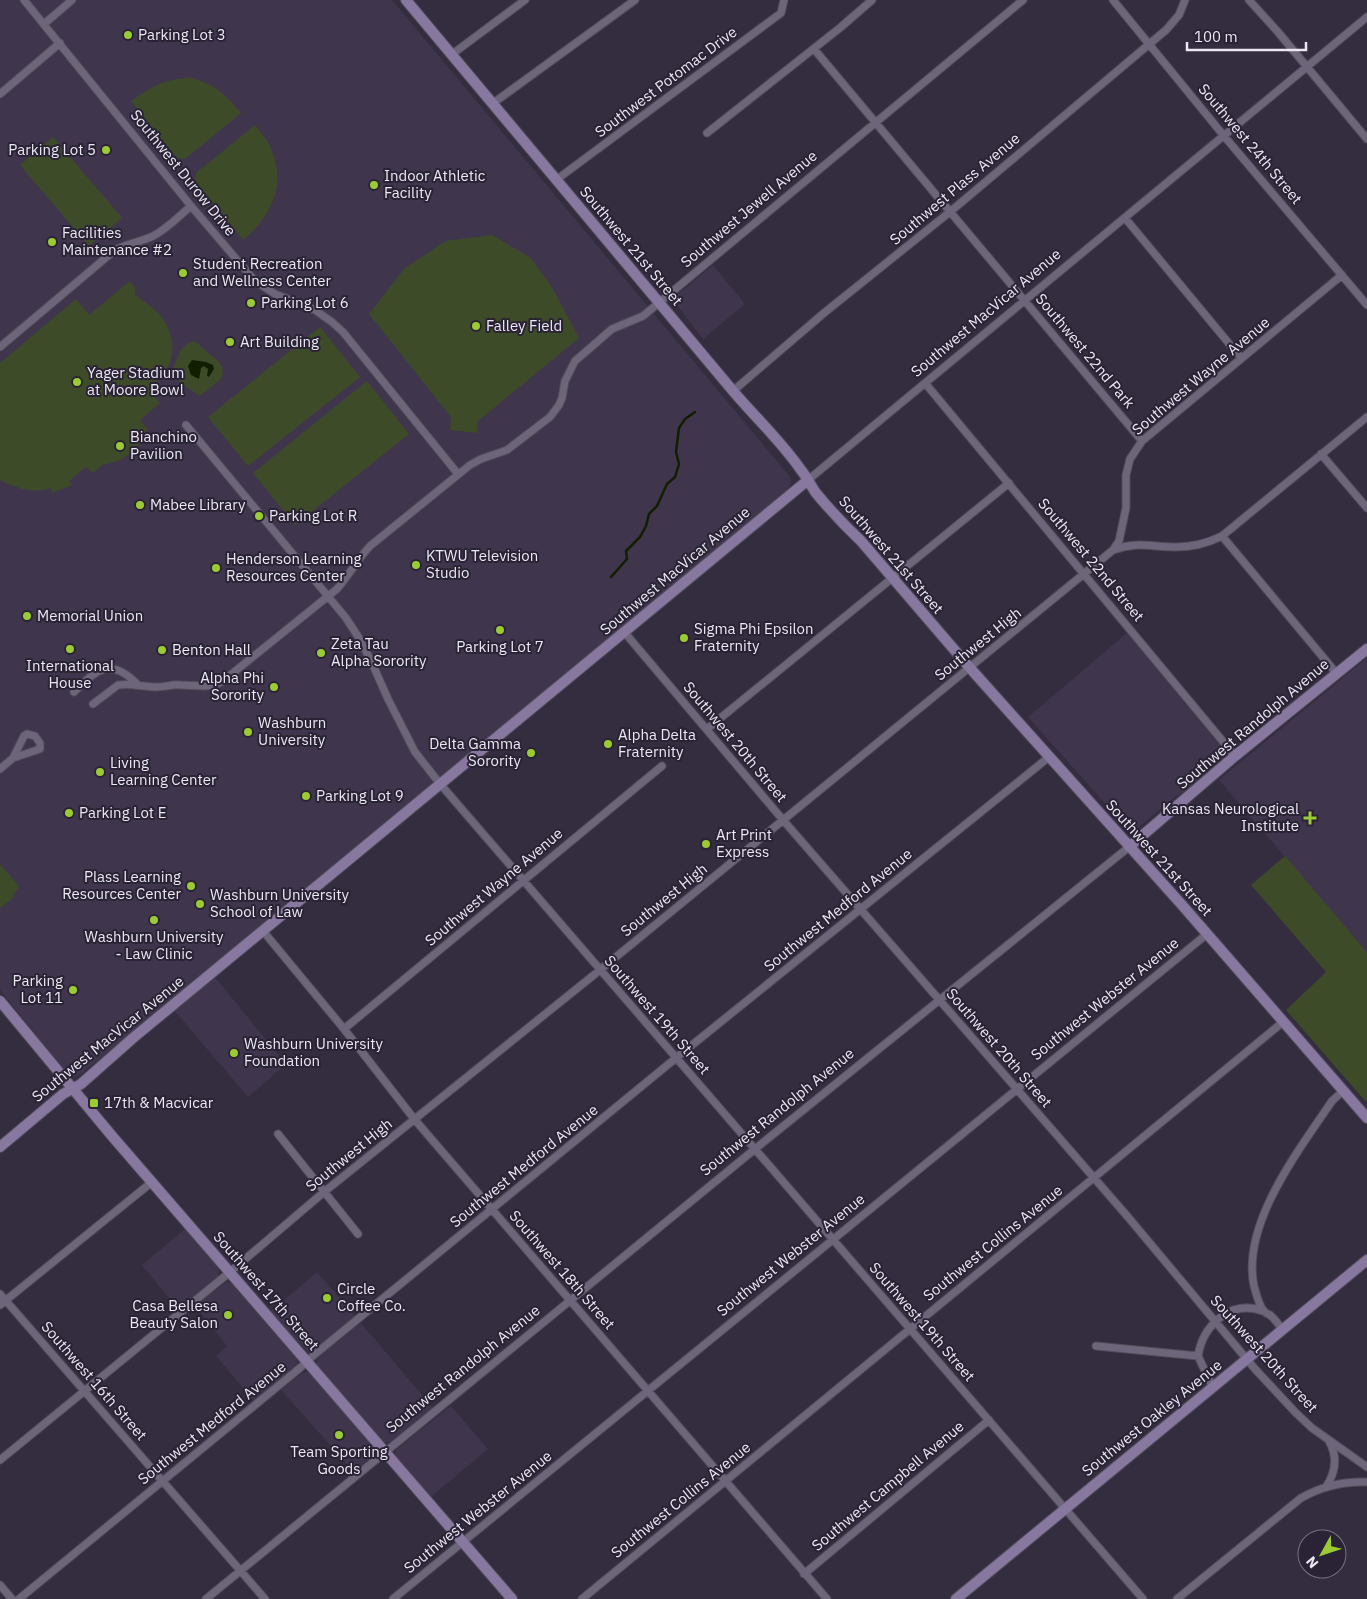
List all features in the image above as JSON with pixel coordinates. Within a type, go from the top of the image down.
[{"type":"main road","name":"Southwest 21st Street","points":[[406,0],[754,416],[768,429],[802,470],[815,492],[861,541],[970,668],[1207,934],[1367,1118]]},
{"type":"main road","name":"Southwest MacVicar Avenue","points":[[0,1147],[64,1094],[115,1056],[133,1038],[808,480]]},
{"type":"main road","name":"Southwest Randolph Avenue","points":[[1129,847],[1235,756],[1367,649]]},
{"type":"main road","name":"Southwest 17th Street","points":[[0,1001],[152,1182],[512,1599]]},
{"type":"main road","name":"Southwest Oakley Avenue","points":[[956,1599],[1367,1260]]},
{"type":"street","name":"Southwest Durow Drive","points":[[24,0],[191,206],[255,281],[275,294],[315,310],[343,332],[458,474]]},
{"type":"street","points":[[44,24],[72,0]]},
{"type":"street","points":[[451,55],[525,0]]},
{"type":"street","points":[[492,104],[635,0]]},
{"type":"street","name":"Southwest Potomac Drive","points":[[556,180],[781,13],[784,0]]},
{"type":"street","points":[[707,133],[814,49],[872,0]]},
{"type":"street","name":"Southwest Jewell Avenue","points":[[137,684],[155,687],[182,685],[202,687],[218,684],[328,597],[347,577],[370,546],[458,474],[476,461],[507,450],[550,417],[559,405],[565,380],[575,361],[612,329],[643,316],[1023,0]]},
{"type":"street","name":"Southwest 24th Street","points":[[1113,0],[1224,136],[1367,305]]},
{"type":"street","name":"Southwest Plass Avenue","points":[[733,391],[824,313],[951,211],[1150,43],[1173,22],[1186,0]]},
{"type":"street","points":[[1248,0],[1367,139]]},
{"type":"street","name":"Southwest MacVicar Avenue","points":[[808,480],[1367,17]]},
{"type":"street","points":[[0,94],[60,43]]},
{"type":"street","name":"Southwest 22nd Park","points":[[814,49],[1142,441]]},
{"type":"street","points":[[0,348],[116,250],[160,232],[191,206]]},
{"type":"street","points":[[1125,218],[1241,358]]},
{"type":"street","name":"Southwest Wayne Avenue","points":[[1113,550],[1119,541],[1126,508],[1126,475],[1130,459],[1142,441],[1342,275]]},
{"type":"street","name":"Southwest 22nd Street","points":[[925,383],[1235,756]]},
{"type":"street","name":"Southwest High","points":[[0,1460],[230,1272],[324,1192],[600,970],[1113,550],[1123,546],[1138,544],[1169,547],[1193,546],[1222,536],[1367,416]]},
{"type":"street","name":"Southwest 19th Street","points":[[186,425],[346,618],[359,638],[415,752],[440,785],[1143,1599]]},
{"type":"street","points":[[1321,454],[1367,508]]},
{"type":"street","points":[[707,729],[1009,483]]},
{"type":"street","points":[[1222,536],[1337,674]]},
{"type":"street","name":"Southwest 20th Street","points":[[625,633],[783,820],[1093,1178],[1247,1360],[1296,1414],[1329,1441],[1367,1467]]},
{"type":"street","points":[[74,692],[93,674],[106,668],[120,670],[137,684]]},
{"type":"street","points":[[92,704],[118,686],[137,684]]},
{"type":"street","name":"Southwest Medford Avenue","points":[[20,1599],[676,1058],[1050,757]]},
{"type":"street","points":[[0,769],[13,758]]},
{"type":"street","name":"Southwest Wayne Avenue","points":[[344,1029],[662,766]]},
{"type":"street","name":"Southwest Randolph Avenue","points":[[206,1599],[939,999],[1129,847]]},
{"type":"street","name":"Southwest 18th Street","points":[[264,931],[344,1029],[414,1120],[827,1599]]},
{"type":"street","name":"Southwest Webster Avenue","points":[[393,1599],[1207,934]]},
{"type":"street","name":"Southwest Collins Avenue","points":[[582,1599],[1283,1022]]},
{"type":"street","points":[[1263,1311],[1256,1292],[1252,1267],[1255,1246],[1263,1219],[1289,1165],[1332,1101],[1343,1091]]},
{"type":"street","points":[[278,1134],[358,1234]]},
{"type":"street","points":[[3,1303],[152,1182]]},
{"type":"street","name":"Southwest 16th Street","points":[[0,1294],[3,1303],[85,1390],[265,1599]]},
{"type":"street","points":[[1212,1388],[1198,1356],[1203,1337],[1215,1321],[1235,1310],[1252,1308],[1263,1311],[1272,1317],[1282,1330]]},
{"type":"street","points":[[1096,1346],[1198,1356]]},
{"type":"street","name":"Southwest Campbell Avenue","points":[[804,1574],[989,1420]]},
{"type":"street","points":[[1326,1487],[1334,1471],[1335,1461],[1334,1452],[1329,1441]]},
{"type":"street","points":[[1177,1599],[1294,1504],[1309,1494],[1326,1487],[1354,1482],[1367,1482]]},
{"type":"street","points":[[0,1585],[12,1599]]},
{"type":"shaded area","name":"Washburn University","points":[[0,0],[392,0],[790,477],[791,484],[784,494],[209,970],[286,1064],[248,1097],[168,1003],[75,1077],[68,1074],[0,990]]},
{"type":"shaded area","points":[[189,78],[198,80],[218,90],[241,113],[185,159],[177,158],[131,101],[158,85],[172,80]]},
{"type":"shaded area","points":[[255,125],[271,147],[276,164],[276,189],[268,211],[253,231],[243,240],[195,181],[196,173]]},
{"type":"shaded area","points":[[53,137],[122,218],[89,246],[20,165]]},
{"type":"shaded area","name":"Falley Field","points":[[492,235],[531,258],[553,289],[579,338],[478,421],[477,433],[450,430],[451,417],[369,314],[404,269],[445,241]]},
{"type":"shaded area","points":[[713,265],[745,304],[703,339],[673,300]]},
{"type":"shaded area","name":"Yager Stadium at Moore Bowl","points":[[130,281],[135,288],[135,294],[156,311],[163,320],[172,340],[172,355],[167,369],[148,388],[160,403],[140,420],[148,430],[142,435],[144,437],[138,446],[125,457],[102,465],[93,473],[86,467],[69,481],[72,485],[52,493],[51,488],[45,490],[25,489],[0,480],[0,363],[76,299],[89,315]]},
{"type":"shaded area","points":[[320,327],[360,377],[248,466],[208,417]]},
{"type":"shaded area","points":[[194,341],[220,363],[223,370],[221,379],[200,396],[183,385],[178,380],[174,371],[180,351]]},
{"type":"shaded area","points":[[192,360],[213,365],[214,369],[209,377],[207,376],[208,369],[204,366],[201,368],[199,379],[191,375],[188,366]]},
{"type":"shaded area","points":[[367,381],[409,434],[295,525],[253,473]]},
{"type":"shaded area","points":[[1127,633],[1226,753],[1227,757],[1191,788],[1175,797],[1135,830],[1127,828],[1028,717]]},
{"type":"shaded area","name":"Kansas Neurological Institute","points":[[1367,658],[1367,952],[1219,780]]},
{"type":"shaded area","points":[[1285,856],[1367,952],[1367,1103],[1286,1010],[1326,972],[1251,885]]},
{"type":"shaded area","points":[[0,864],[19,886],[11,900],[0,908]]},
{"type":"shaded area","points":[[185,1229],[218,1268],[219,1272],[218,1276],[178,1309],[142,1265]]},
{"type":"shaded area","points":[[317,1272],[355,1316],[309,1353],[270,1312]]},
{"type":"shaded area","points":[[226,1282],[231,1283],[297,1359],[297,1366],[254,1401],[216,1356],[227,1346],[195,1306]]},
{"type":"shaded area","points":[[361,1323],[433,1408],[391,1442],[384,1442],[380,1439],[317,1367],[317,1360],[321,1355]]},
{"type":"shaded area","points":[[306,1372],[310,1373],[373,1447],[374,1455],[354,1472],[281,1390]]},
{"type":"shaded area","points":[[451,1406],[488,1449],[431,1497],[395,1453],[397,1449]]},
{"type":"waterway","points":[[611,577],[627,559],[626,551],[640,537],[646,526],[649,514],[657,506],[667,484],[675,477],[679,464],[676,452],[679,428],[685,419],[695,412]]},
{"type":"place","name":"Parking Lot 3","points":[[128,35]]},
{"type":"place","name":"Parking Lot 5","points":[[106,150]]},
{"type":"place","name":"Indoor Athletic Facility","points":[[374,185]]},
{"type":"place","name":"Facilities Maintenance #2","points":[[52,242]]},
{"type":"place","name":"Student Recreation and Wellness Center","points":[[183,273]]},
{"type":"place","name":"Parking Lot 6","points":[[251,303]]},
{"type":"place","name":"Falley Field","points":[[476,326]]},
{"type":"place","name":"Art Building","points":[[230,342]]},
{"type":"place","name":"Yager Stadium at Moore Bowl","points":[[77,382]]},
{"type":"place","name":"Bianchino Pavilion","points":[[120,446]]},
{"type":"place","name":"Mabee Library","points":[[140,505]]},
{"type":"place","name":"Parking Lot R","points":[[259,516]]},
{"type":"place","name":"KTWU Television Studio","points":[[416,565]]},
{"type":"place","name":"Henderson Learning Resources Center","points":[[216,568]]},
{"type":"place","name":"Memorial Union","points":[[27,616]]},
{"type":"place","name":"Parking Lot 7","points":[[500,630]]},
{"type":"place","name":"Sigma Phi Epsilon Fraternity","points":[[684,638]]},
{"type":"place","name":"International House","points":[[70,649]]},
{"type":"place","name":"Benton Hall","points":[[162,650]]},
{"type":"place","name":"Zeta Tau Alpha Sorority","points":[[321,653]]},
{"type":"place","name":"Alpha Phi Sorority","points":[[274,687]]},
{"type":"place","name":"Washburn University","points":[[248,732]]},
{"type":"place","name":"Alpha Delta Fraternity","points":[[608,744]]},
{"type":"place","name":"Delta Gamma Sorority","points":[[531,753]]},
{"type":"place","name":"Living Learning Center","points":[[100,772]]},
{"type":"place","name":"Parking Lot 9","points":[[306,796]]},
{"type":"place","name":"Parking Lot E","points":[[69,813]]},
{"type":"place","name":"Kansas Neurological Institute","points":[[1310,818]]},
{"type":"place","name":"Art Print Express","points":[[706,844]]},
{"type":"place","name":"Plass Learning Resources Center","points":[[191,886]]},
{"type":"place","name":"Washburn University School of Law","points":[[200,904]]},
{"type":"place","name":"Washburn University - Law Clinic","points":[[154,920]]},
{"type":"place","name":"Parking Lot 11","points":[[73,990]]},
{"type":"place","name":"Washburn University Foundation","points":[[234,1053]]},
{"type":"place","name":"17th & Macvicar","points":[[94,1103]]},
{"type":"place","name":"Circle Coffee Co.","points":[[327,1298]]},
{"type":"place","name":"Casa Bellesa Beauty Salon","points":[[228,1315]]},
{"type":"place","name":"Team Sporting Goods","points":[[339,1435]]}]
